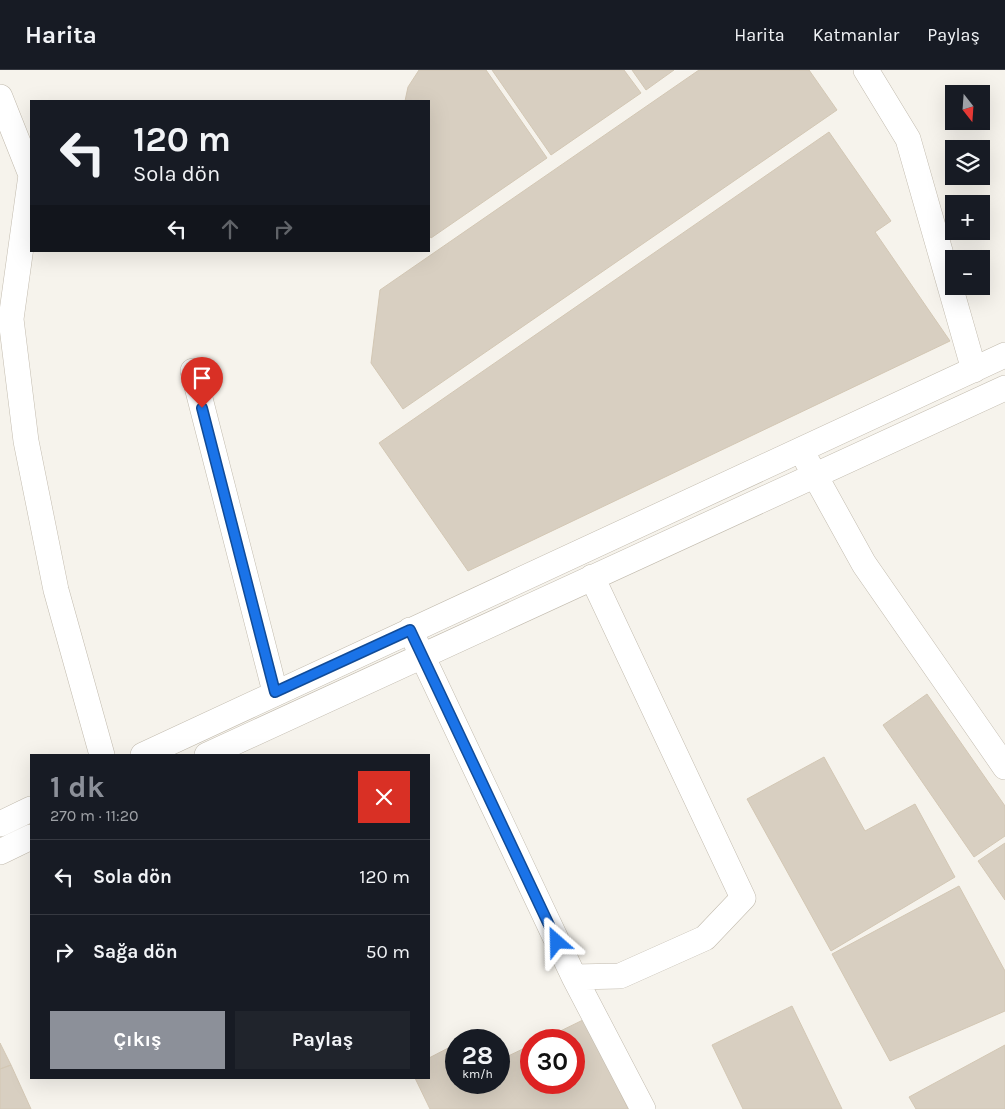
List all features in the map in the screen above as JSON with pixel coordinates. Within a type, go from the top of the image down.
[{"type":"street","points":[[866,70],[908,139],[974,370]]},
{"type":"street","points":[[0,97],[30,172]]},
{"type":"street","points":[[30,182],[11,319],[26,441],[56,590],[102,754]]},
{"type":"street","points":[[145,754],[275,692],[801,451],[1005,355]]},
{"type":"street","points":[[193,370],[275,692]]},
{"type":"street","points":[[208,754],[814,475],[1000,396]]},
{"type":"street","points":[[801,451],[864,564],[1005,767]]},
{"type":"street","points":[[574,978],[620,976],[705,938],[743,898],[592,577]]},
{"type":"street","points":[[410,630],[574,978],[643,1109]]},
{"type":"street","points":[[0,824],[30,809]]},
{"type":"street","points":[[0,852],[30,837]]},
{"type":"building","points":[[419,70],[486,70],[547,158],[431,238],[430,100],[405,100],[408,87]]},
{"type":"building","points":[[492,70],[624,70],[641,93],[551,155]]},
{"type":"building","points":[[632,70],[674,70],[646,90]]},
{"type":"building","points":[[699,70],[809,70],[837,110],[403,409],[371,363],[380,290]]},
{"type":"building","points":[[829,132],[891,221],[875,232],[950,341],[468,571],[379,443]]},
{"type":"building","points":[[927,694],[1005,806],[1005,836],[974,857],[883,725]]},
{"type":"building","points":[[824,757],[865,831],[915,804],[955,877],[831,951],[747,799]]},
{"type":"building","points":[[1005,843],[1005,900],[978,861]]},
{"type":"building","points":[[959,886],[1005,971],[1005,1011],[890,1061],[832,954]]},
{"type":"building","points":[[792,1006],[842,1109],[743,1109],[712,1045]]},
{"type":"building","points":[[585,1019],[628,1109],[430,1109],[415,1079],[430,1079],[430,1057],[445,1050],[445,1094],[510,1094],[510,1055],[520,1050],[520,1094],[585,1094],[585,1029],[565,1029]]},
{"type":"building","points":[[0,1043],[11,1065],[0,1069]]},
{"type":"building","points":[[1005,1045],[1005,1109],[916,1109],[909,1097]]},
{"type":"building","points":[[11,1065],[31,1109],[0,1109],[0,1069]]},
{"type":"route","points":[[202,408],[275,692],[410,630],[557,942]]}]
